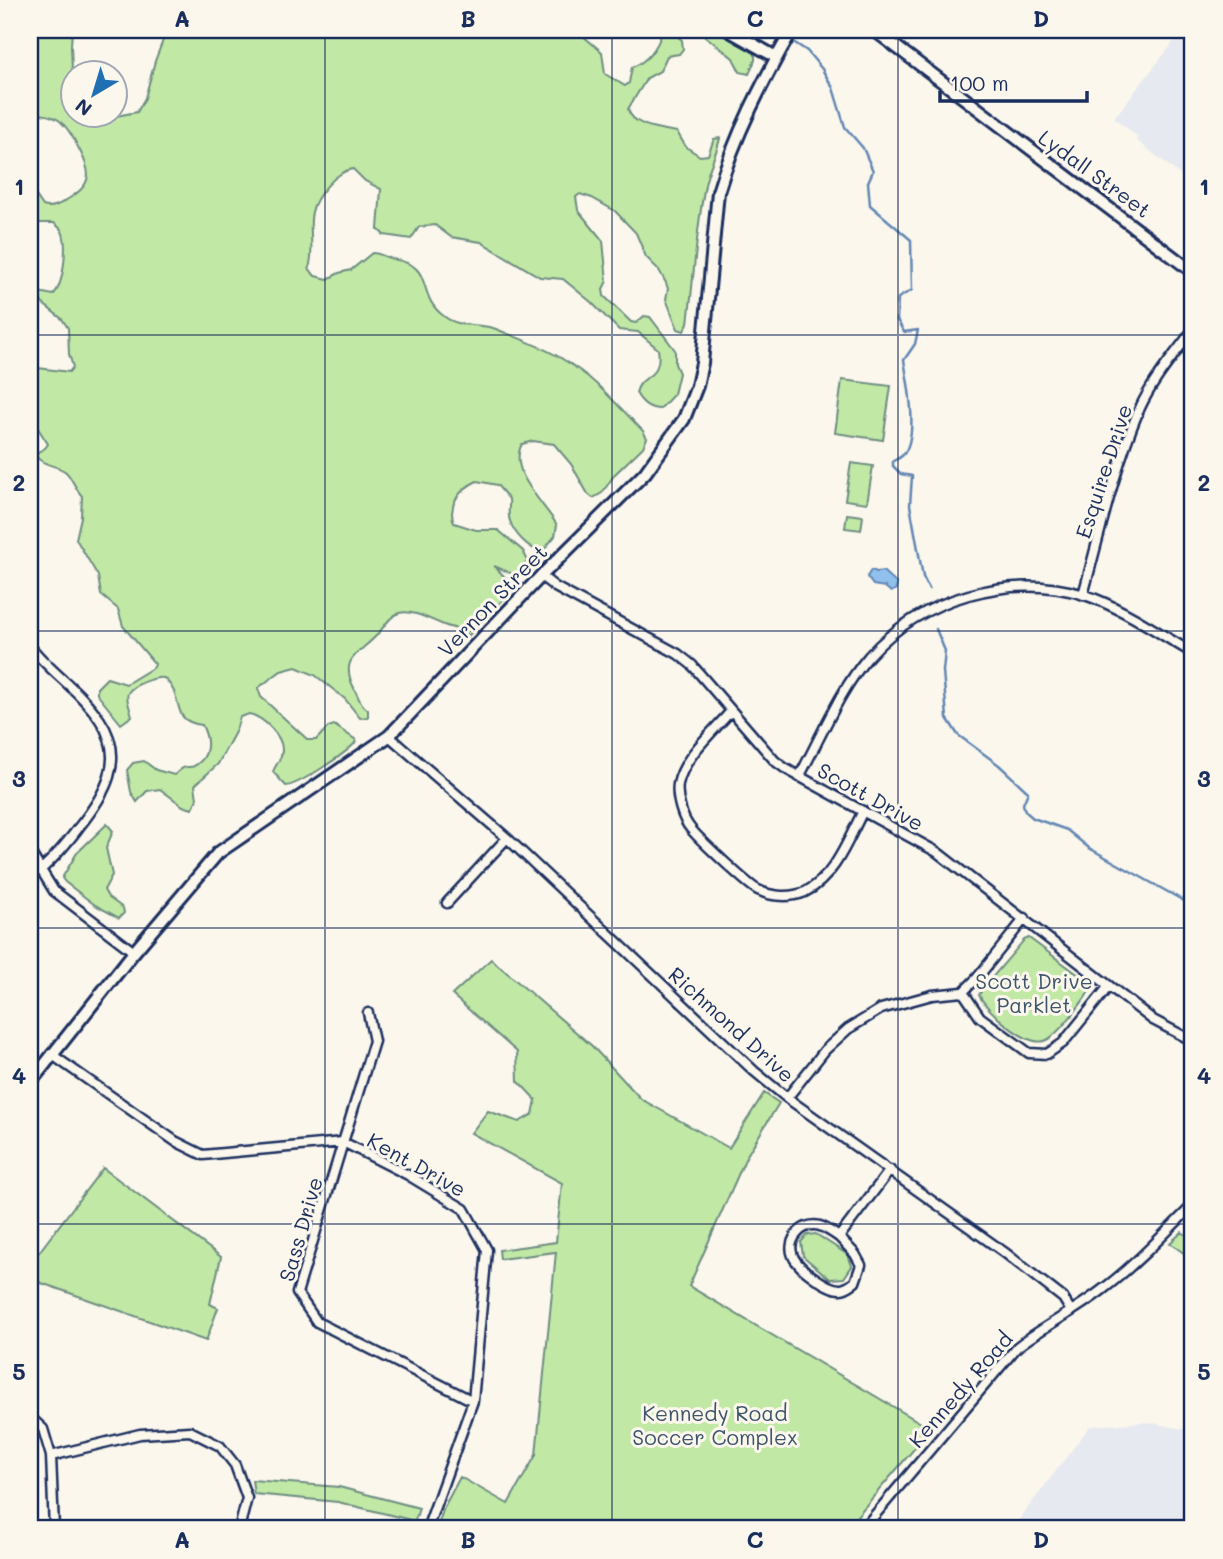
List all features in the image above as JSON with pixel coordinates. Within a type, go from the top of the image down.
[{"type":"street","points":[[728,30],[776,57]]},
{"type":"street","name":"Lydall Street","points":[[874,30],[1193,272]]},
{"type":"street","name":"Vernon Street","points":[[30,1083],[134,952],[218,853],[389,736],[541,576],[645,473],[684,419],[702,363],[718,192],[726,165],[776,57],[791,31]]},
{"type":"street","name":"Esquire Drive","points":[[1083,595],[1113,485],[1140,408],[1167,364],[1193,330]]},
{"type":"street","name":"Scott Drive","points":[[541,576],[555,587],[678,654],[692,665],[775,761],[799,777],[937,852],[1153,1020],[1193,1041]]},
{"type":"street","points":[[799,777],[846,690],[869,657],[889,637],[919,615],[953,599],[989,590],[1029,588],[1083,595],[1122,612],[1193,653]]},
{"type":"street","points":[[30,646],[52,672],[83,698],[102,722],[112,752],[110,779],[100,802],[55,857],[39,871]]},
{"type":"street","points":[[731,711],[687,762],[678,785],[680,807],[690,828],[757,890],[781,896],[802,893],[823,881],[863,811]]},
{"type":"street","name":"Richmond Drive","points":[[389,736],[458,793],[710,1031],[788,1098],[1063,1298],[1071,1311]]},
{"type":"street","points":[[447,903],[507,838]]},
{"type":"street","points":[[30,852],[39,871],[54,891],[134,952]]},
{"type":"street","points":[[788,1098],[825,1051],[848,1029],[881,1009],[932,995],[963,992],[1025,918]]},
{"type":"street","points":[[963,992],[980,1017],[1029,1053],[1047,1054],[1063,1043],[1109,986]]},
{"type":"street","name":"Sass Drive","points":[[368,1013],[374,1041],[297,1293],[317,1322],[473,1401]]},
{"type":"street","name":"Kent Drive","points":[[51,1054],[176,1141],[203,1155],[343,1142],[408,1175],[464,1209],[487,1250],[473,1401],[426,1529]]},
{"type":"street","points":[[839,1237],[890,1170]]},
{"type":"street","name":"Kennedy Road","points":[[863,1529],[1017,1347],[1121,1275],[1193,1205]]},
{"type":"street","points":[[809,1226],[818,1226],[839,1237],[856,1254],[861,1265],[855,1282],[841,1289],[832,1288],[808,1273],[794,1259],[791,1249],[796,1235],[809,1226]]},
{"type":"street","points":[[30,1417],[43,1429],[51,1455],[54,1529]]},
{"type":"street","points":[[51,1455],[140,1434],[190,1431],[220,1446],[235,1465],[247,1498],[239,1529]]},
{"type":"shaded area","points":[[1183,30],[1193,30],[1193,185],[1136,140],[1138,137],[1114,118]]},
{"type":"shaded area","points":[[1147,1422],[1193,1431],[1193,1529],[1012,1529],[1090,1426]]},
{"type":"green space","points":[[30,30],[72,30],[72,60],[60,60],[60,121],[30,111]]},
{"type":"green space","points":[[167,30],[576,30],[602,52],[605,74],[625,86],[629,83],[632,67],[652,52],[663,30],[669,30],[682,40],[683,49],[679,54],[667,56],[660,71],[647,78],[628,109],[635,120],[641,123],[677,132],[686,147],[700,156],[708,155],[714,139],[720,138],[705,185],[688,323],[684,331],[678,329],[666,299],[666,283],[659,270],[646,257],[636,233],[615,211],[592,198],[580,194],[576,197],[578,210],[603,241],[607,281],[603,289],[604,296],[631,322],[636,323],[644,316],[650,317],[675,350],[675,364],[679,373],[674,394],[660,409],[646,404],[636,393],[638,387],[657,366],[658,349],[638,332],[619,330],[563,279],[540,277],[481,242],[451,237],[435,225],[419,227],[411,239],[384,235],[378,229],[381,189],[365,181],[353,169],[340,174],[322,192],[314,206],[311,219],[309,268],[315,276],[328,279],[351,270],[372,253],[406,263],[421,274],[435,308],[445,317],[457,323],[496,329],[556,355],[596,384],[647,438],[643,447],[615,474],[602,493],[593,498],[554,444],[533,441],[522,444],[519,465],[523,476],[557,525],[555,536],[542,552],[518,536],[509,518],[509,499],[497,485],[477,481],[460,493],[452,510],[454,523],[476,530],[498,530],[523,551],[528,561],[515,575],[494,566],[515,587],[468,636],[462,629],[407,612],[399,613],[389,620],[350,663],[350,678],[368,710],[368,717],[360,718],[345,699],[315,675],[296,667],[281,671],[258,688],[261,697],[308,740],[316,740],[328,727],[334,725],[356,740],[332,761],[292,784],[286,786],[273,772],[282,751],[276,733],[260,719],[249,714],[240,717],[218,764],[195,785],[197,799],[192,809],[183,806],[160,789],[147,791],[137,802],[131,792],[127,770],[133,763],[144,761],[156,770],[174,775],[183,768],[193,767],[206,753],[207,742],[202,725],[185,719],[171,686],[164,678],[144,682],[128,693],[132,716],[121,724],[97,694],[97,688],[107,678],[126,684],[155,664],[123,626],[118,609],[101,595],[98,576],[76,539],[82,496],[66,472],[36,457],[48,444],[32,419],[30,369],[69,372],[73,367],[69,354],[68,328],[37,295],[39,292],[53,295],[57,290],[64,264],[64,237],[54,223],[39,223],[32,228],[30,240],[30,187],[43,206],[47,207],[62,203],[82,188],[88,171],[68,130],[130,130],[130,113],[137,112],[145,98]]},
{"type":"green space","points":[[702,30],[716,30],[751,49],[755,53],[755,60],[749,74],[740,72],[733,58],[705,36]]},
{"type":"green space","points":[[842,380],[891,386],[883,440],[835,433]]},
{"type":"green space","points":[[851,463],[873,466],[867,503],[845,500]]},
{"type":"green space","points":[[847,514],[863,516],[861,530],[845,528]]},
{"type":"green space","points":[[107,824],[113,831],[106,848],[112,875],[104,890],[108,897],[123,908],[124,913],[119,918],[95,905],[62,878],[77,853]]},
{"type":"green space","name":"Scott Drive Parklet","points":[[1029,938],[1091,987],[1070,1017],[1056,1033],[1044,1041],[1027,1038],[1007,1026],[979,995],[1024,940]]},
{"type":"green space","name":"Kennedy Road Soccer Complex","points":[[491,959],[592,1046],[641,1099],[729,1148],[764,1093],[779,1103],[746,1157],[689,1286],[931,1429],[846,1529],[437,1529],[444,1507],[460,1477],[508,1504],[536,1455],[556,1252],[500,1259],[499,1250],[556,1242],[562,1183],[471,1133],[488,1111],[519,1122],[533,1114],[536,1100],[518,1081],[517,1052],[452,995]]},
{"type":"green space","points":[[103,1168],[221,1257],[210,1304],[218,1308],[206,1341],[30,1279],[30,1264]]},
{"type":"green space","points":[[1182,1232],[1193,1240],[1193,1260],[1170,1243]]},
{"type":"green space","points":[[816,1234],[848,1255],[852,1266],[844,1278],[830,1279],[803,1256],[801,1242],[807,1235]]},
{"type":"green space","points":[[252,1480],[339,1487],[419,1508],[415,1521],[338,1502],[254,1494]]},
{"type":"water","points":[[871,570],[883,571],[897,584],[896,589],[891,592],[885,587],[873,585],[867,577]]},
{"type":"waterway","points":[[774,30],[783,35]]},
{"type":"waterway","points":[[789,39],[807,51],[822,69],[833,88],[845,127],[863,148],[873,171],[868,182],[870,205],[911,240],[912,290],[898,298],[897,320],[904,332],[918,330],[915,344],[904,360],[911,423],[908,446],[903,455],[893,461],[893,466],[901,474],[912,476],[910,505],[923,577],[929,589]]},
{"type":"waterway","points":[[936,629],[945,651],[943,671],[947,718],[958,735],[999,765],[1028,792],[1023,804],[1025,811],[1033,818],[1067,830],[1089,848],[1193,906]]}]
